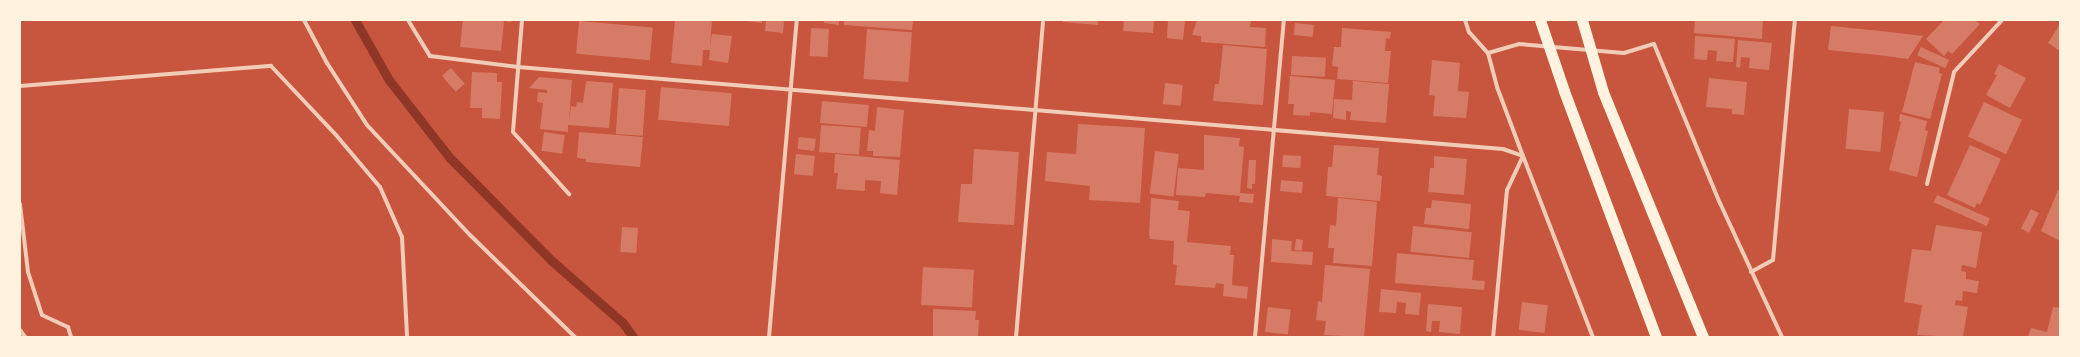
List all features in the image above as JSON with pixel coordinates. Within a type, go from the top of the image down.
[{"type":"highway","points":[[1540,20],[1564,91],[1656,337]]},
{"type":"highway","points":[[1582,20],[1603,92],[1703,337]]},
{"type":"street","points":[[304,20],[327,63],[368,125],[470,235],[575,337]]},
{"type":"street","points":[[408,20],[430,56],[518,67],[792,91],[1035,110],[1275,132],[1503,150],[1522,156]]},
{"type":"street","points":[[522,20],[513,132],[569,194]]},
{"type":"street","points":[[770,337],[797,20]]},
{"type":"street","points":[[1016,337],[1043,20]]},
{"type":"street","points":[[1255,337],[1275,132],[1284,20]]},
{"type":"street","points":[[1465,20],[1469,32],[1488,53],[1497,87],[1522,156],[1593,337]]},
{"type":"street","points":[[1751,272],[1773,260],[1795,20]]},
{"type":"street","points":[[1927,184],[1954,72],[2002,20]]},
{"type":"street","points":[[1488,53],[1519,44],[1624,53],[1654,44],[1751,272],[1782,337]]},
{"type":"street","points":[[20,86],[271,66],[336,135],[380,187],[402,237],[407,337]]},
{"type":"street","points":[[1493,337],[1507,190],[1522,156]]},
{"type":"street","points":[[20,204],[28,272],[42,316],[68,327],[71,337]]},
{"type":"street","points":[[20,330],[25,337]]},
{"type":"building","points":[[463,20],[511,20],[511,22],[504,21],[501,51],[460,47]]},
{"type":"building","points":[[675,20],[712,20],[710,47],[712,34],[732,36],[728,63],[709,60],[710,50],[703,50],[702,66],[671,63]]},
{"type":"building","points":[[737,20],[762,20],[762,23]]},
{"type":"building","points":[[766,20],[784,20],[783,33],[765,31]]},
{"type":"building","points":[[824,20],[839,20],[839,25],[824,23]]},
{"type":"building","points":[[844,20],[913,20],[912,30],[844,25]]},
{"type":"building","points":[[1063,20],[1098,20],[1098,25],[1063,22]]},
{"type":"building","points":[[1124,20],[1154,20],[1153,33],[1123,31]]},
{"type":"building","points":[[1168,20],[1185,20],[1183,40],[1167,38]]},
{"type":"building","points":[[1197,20],[1251,20],[1250,27],[1266,28],[1265,47],[1201,42],[1201,36],[1192,35]]},
{"type":"building","points":[[1695,20],[1763,20],[1762,39],[1694,33]]},
{"type":"building","points":[[1944,20],[1975,20],[1980,24],[1952,54],[1948,51],[1944,56],[1926,39]]},
{"type":"building","points":[[579,21],[653,27],[650,60],[576,54]]},
{"type":"building","points":[[1295,23],[1314,25],[1313,37],[1294,35]]},
{"type":"building","points":[[2060,24],[2060,51],[2048,43]]},
{"type":"building","points":[[1831,26],[1923,36],[1908,59],[1828,50]]},
{"type":"building","points":[[811,28],[829,29],[828,57],[810,56]]},
{"type":"building","points":[[1342,28],[1391,32],[1390,39],[1386,38],[1385,51],[1391,51],[1388,83],[1337,79],[1338,67],[1332,66],[1334,47],[1341,47]]},
{"type":"building","points":[[867,29],[912,32],[908,82],[864,79]]},
{"type":"building","points":[[1695,36],[1735,39],[1733,62],[1716,61],[1717,51],[1708,50],[1707,60],[1694,59]]},
{"type":"building","points":[[1738,40],[1772,43],[1769,70],[1749,68],[1750,58],[1741,57],[1740,68],[1736,67]]},
{"type":"building","points":[[1223,45],[1267,49],[1263,105],[1213,101],[1215,84],[1219,84]]},
{"type":"building","points":[[1921,47],[1949,60],[1945,68],[1917,55]]},
{"type":"building","points":[[1292,56],[1326,58],[1325,77],[1291,75]]},
{"type":"building","points":[[1432,60],[1460,63],[1458,91],[1469,92],[1466,118],[1433,116],[1435,96],[1429,95]]},
{"type":"building","points":[[1915,62],[1940,68],[1939,73],[1942,74],[1930,119],[1902,112]]},
{"type":"building","points":[[1999,64],[2026,78],[2010,108],[1986,95],[1997,75],[1994,74]]},
{"type":"building","points":[[451,68],[465,84],[456,92],[442,76]]},
{"type":"building","points":[[472,72],[497,73],[497,82],[502,82],[500,119],[482,118],[482,108],[470,108]]},
{"type":"building","points":[[1290,76],[1335,80],[1332,114],[1310,112],[1310,116],[1293,115],[1294,104],[1288,104]]},
{"type":"building","points":[[539,77],[572,80],[569,122],[571,106],[576,107],[577,102],[583,103],[586,81],[613,83],[609,128],[568,125],[568,132],[540,129],[543,103],[537,102],[538,92],[547,93],[547,90],[529,88]]},
{"type":"building","points":[[1709,78],[1747,82],[1744,115],[1732,114],[1732,109],[1706,107]]},
{"type":"building","points":[[1353,81],[1389,84],[1386,123],[1350,120],[1351,112],[1346,111],[1346,120],[1333,118],[1334,99],[1352,100]]},
{"type":"building","points":[[1165,83],[1183,85],[1181,106],[1163,104]]},
{"type":"building","points":[[661,87],[732,93],[729,126],[658,120]]},
{"type":"building","points":[[619,88],[646,90],[643,136],[616,134]]},
{"type":"building","points":[[822,101],[869,105],[867,127],[820,123]]},
{"type":"building","points":[[1984,102],[2022,120],[2006,154],[1968,136]]},
{"type":"building","points":[[877,107],[904,110],[900,157],[873,156],[873,151],[867,151],[869,130],[875,131]]},
{"type":"building","points":[[1849,109],[1884,112],[1880,152],[1846,149]]},
{"type":"building","points":[[1900,114],[1927,121],[1925,130],[1928,131],[1917,177],[1889,170],[1901,122],[1899,121]]},
{"type":"building","points":[[1078,124],[1145,128],[1140,203],[1089,200],[1090,186],[1045,181],[1047,152],[1076,154]]},
{"type":"building","points":[[821,125],[861,128],[859,155],[819,152]]},
{"type":"building","points":[[544,132],[565,135],[562,154],[541,151]]},
{"type":"building","points":[[579,132],[643,137],[640,167],[586,162],[586,159],[577,158]]},
{"type":"building","points":[[1204,135],[1240,138],[1239,146],[1244,147],[1240,193],[1254,194],[1253,203],[1239,202],[1240,196],[1206,193],[1205,197],[1176,195],[1178,168],[1204,170]]},
{"type":"building","points":[[799,137],[816,139],[814,151],[798,149]]},
{"type":"building","points":[[1334,145],[1379,148],[1377,175],[1382,176],[1380,201],[1326,196],[1328,167],[1332,167]]},
{"type":"building","points":[[1970,145],[2001,159],[1980,205],[1977,203],[1975,208],[1947,195]]},
{"type":"building","points":[[974,149],[1019,152],[1014,225],[958,222],[961,184],[972,184]]},
{"type":"building","points":[[1155,151],[1179,154],[1174,197],[1150,194]]},
{"type":"building","points":[[796,154],[815,156],[813,176],[794,174]]},
{"type":"building","points":[[835,154],[900,160],[897,195],[880,193],[881,181],[865,180],[865,191],[836,189],[838,173],[834,173]]},
{"type":"building","points":[[1283,155],[1301,156],[1300,168],[1282,167]]},
{"type":"building","points":[[1434,156],[1467,159],[1464,195],[1428,192],[1430,168],[1434,168]]},
{"type":"building","points":[[1249,160],[1256,160],[1255,184],[1252,184],[1252,189],[1247,188]]},
{"type":"building","points":[[1281,180],[1303,182],[1302,193],[1280,191]]},
{"type":"building","points":[[2058,190],[2060,191],[2060,241],[2041,231]]},
{"type":"building","points":[[1937,195],[1990,219],[1987,226],[1934,202]]},
{"type":"building","points":[[1151,198],[1179,201],[1178,210],[1190,211],[1187,242],[1231,246],[1230,255],[1234,255],[1232,285],[1248,287],[1247,299],[1223,296],[1224,284],[1216,283],[1215,288],[1175,285],[1177,265],[1173,264],[1174,241],[1150,239]]},
{"type":"building","points":[[1338,198],[1377,202],[1372,266],[1333,263],[1334,248],[1328,248],[1330,225],[1336,226]]},
{"type":"building","points":[[1432,200],[1471,204],[1469,229],[1424,224],[1426,208],[1431,208]]},
{"type":"building","points":[[2031,209],[2039,213],[2029,233],[2021,229]]},
{"type":"building","points":[[1936,225],[1982,232],[1976,268],[1962,265],[1961,271],[1966,272],[1966,279],[1979,281],[1977,293],[1963,291],[1962,301],[1956,300],[1955,305],[1968,307],[1963,337],[1917,335],[1922,305],[1904,302],[1912,249],[1931,251]]},
{"type":"building","points":[[1413,226],[1472,232],[1469,258],[1410,252]]},
{"type":"building","points":[[622,227],[638,228],[636,253],[620,252]]},
{"type":"building","points":[[1272,239],[1292,241],[1291,251],[1313,252],[1312,265],[1271,262]]},
{"type":"building","points":[[1296,239],[1303,240],[1301,251],[1294,250]]},
{"type":"building","points":[[1397,253],[1474,260],[1472,280],[1485,281],[1484,290],[1395,283]]},
{"type":"building","points":[[1325,265],[1370,269],[1364,337],[1324,335],[1326,321],[1316,320],[1318,301],[1322,302]]},
{"type":"building","points":[[923,267],[974,270],[972,308],[921,305]]},
{"type":"building","points":[[1381,289],[1421,293],[1419,315],[1405,314],[1406,303],[1397,302],[1396,313],[1379,312]]},
{"type":"building","points":[[1522,302],[1548,305],[1544,333],[1519,330]]},
{"type":"building","points":[[1428,304],[1462,307],[1460,334],[1439,332],[1440,321],[1432,321],[1431,332],[1426,331]]},
{"type":"building","points":[[1268,307],[1291,310],[1288,335],[1265,332]]},
{"type":"building","points":[[2053,307],[2060,308],[2060,337],[2028,337],[2031,328],[2047,332]]},
{"type":"building","points":[[933,309],[976,311],[975,320],[979,320],[978,337],[933,337]]},
{"type":"waterway","points":[[355,20],[389,80],[450,158],[552,261],[623,323],[633,337]]}]
